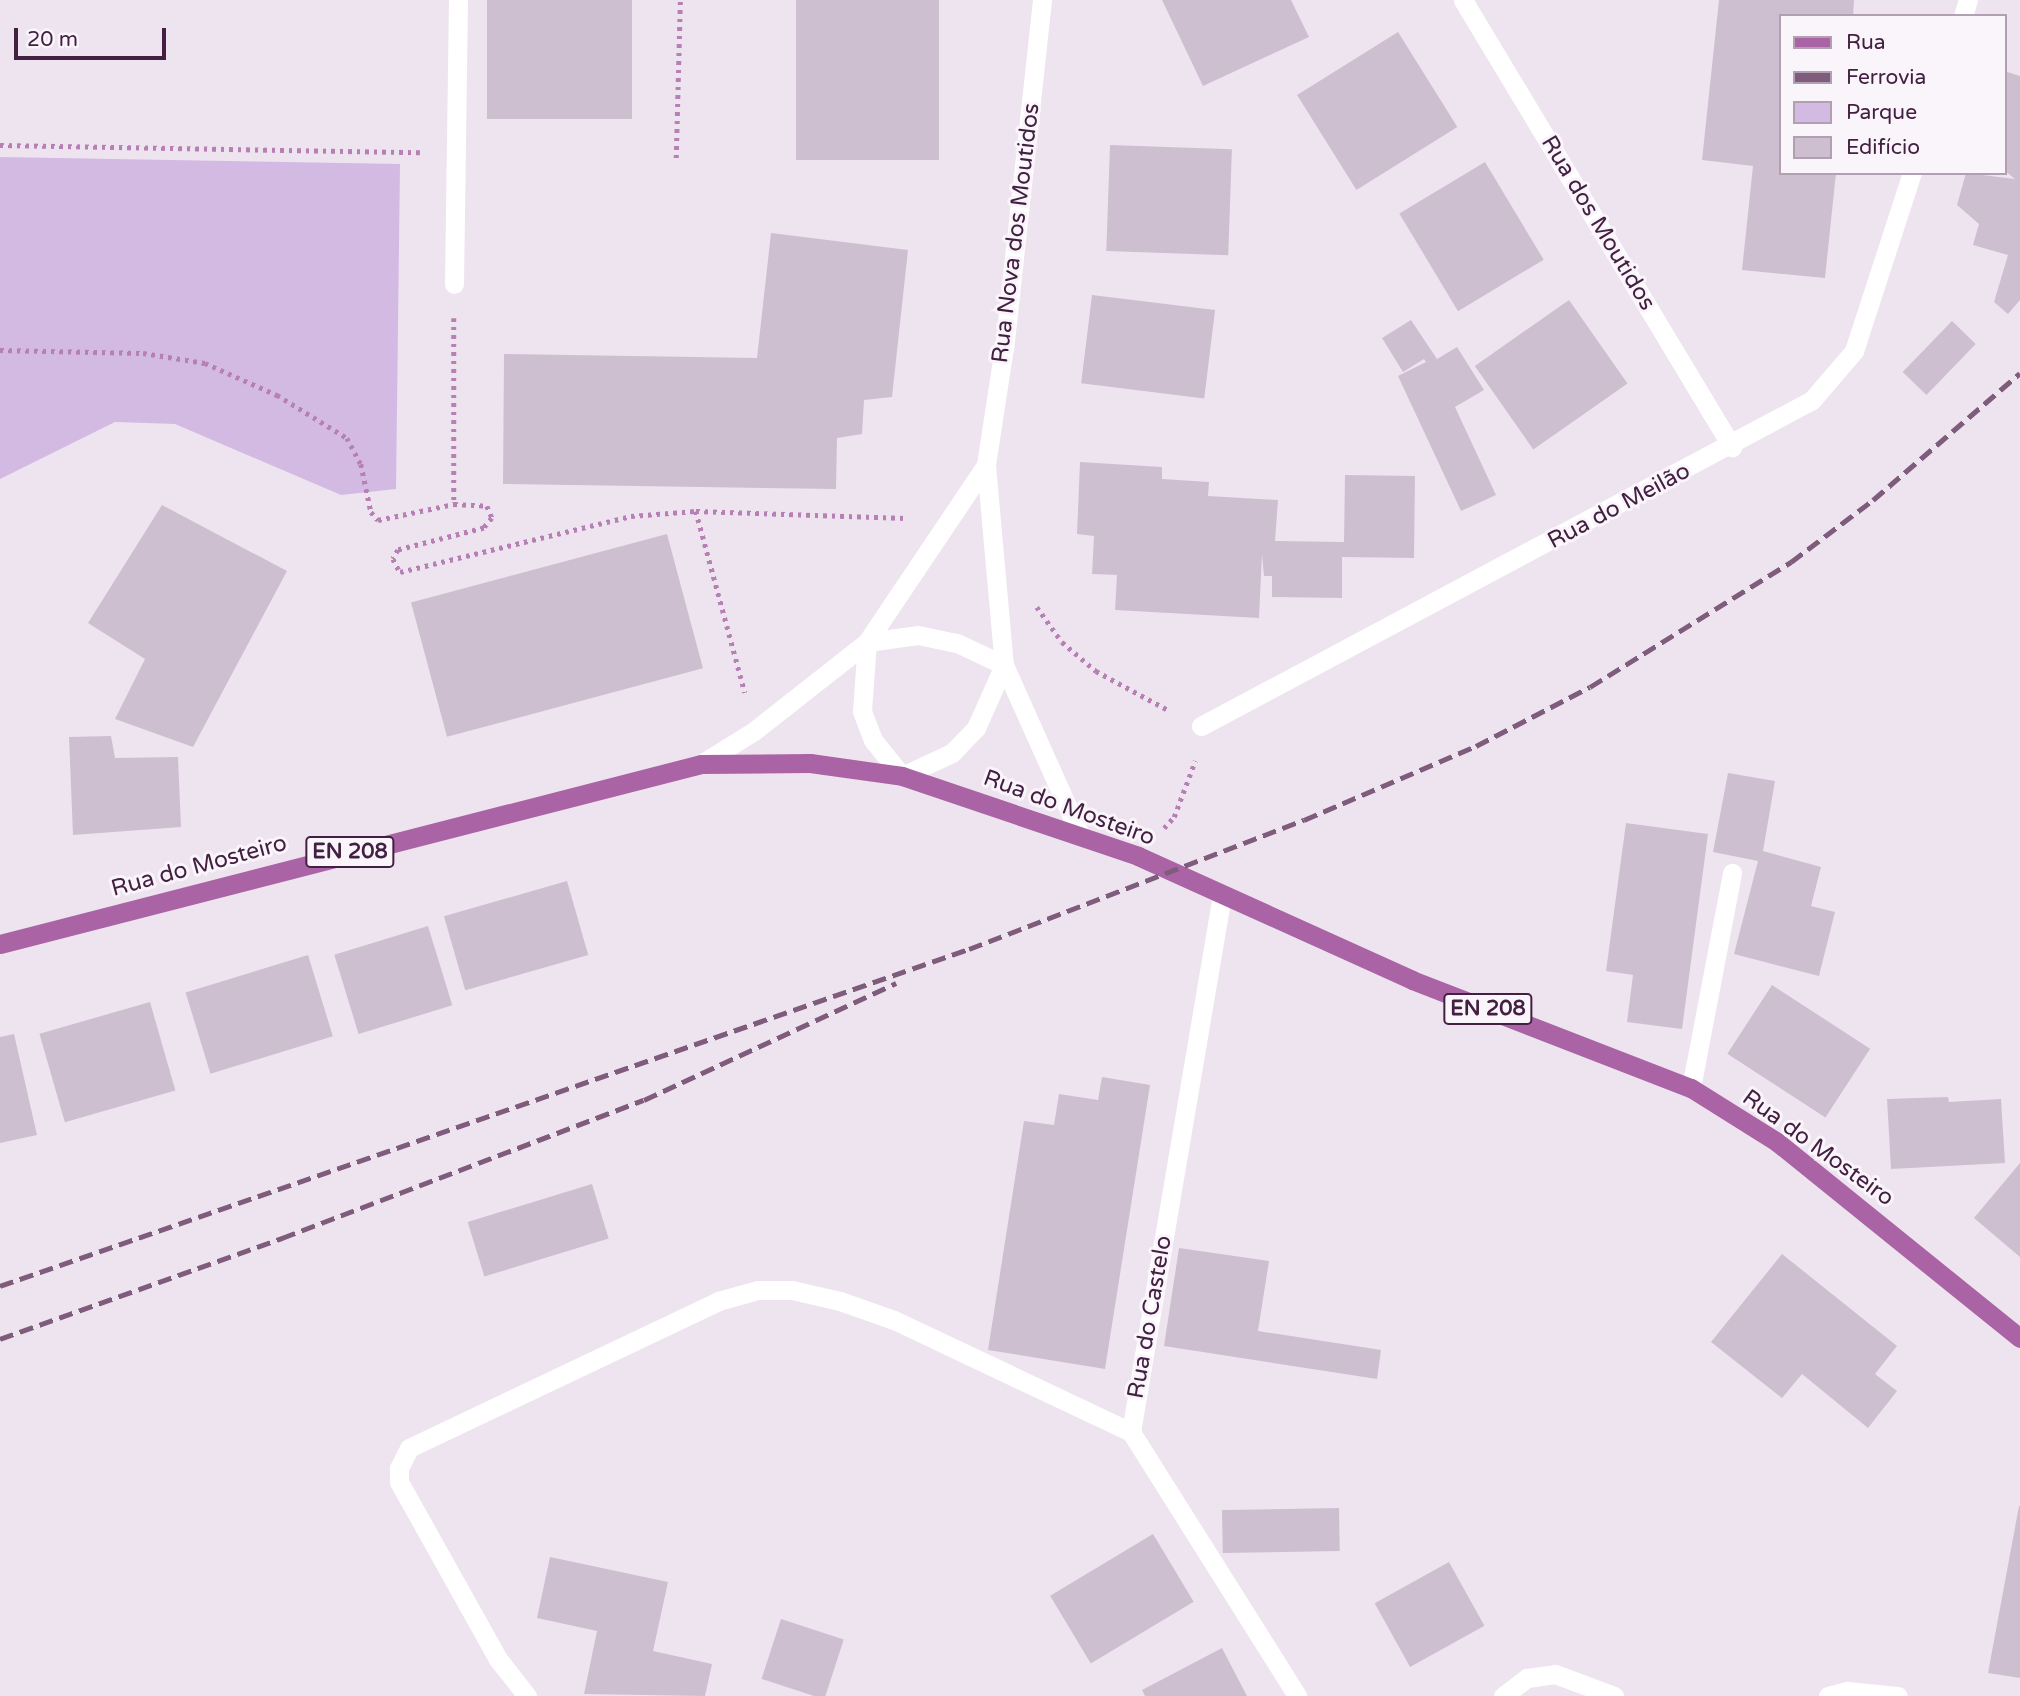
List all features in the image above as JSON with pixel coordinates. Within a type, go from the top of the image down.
[{"type":"main road","name":"Rua do Mosteiro","points":[[0,944],[701,764],[810,762],[902,776],[1079,833],[1138,856],[1412,980],[1691,1087],[1777,1142],[2020,1338]]},
{"type":"street","points":[[454,284],[458,0]]},
{"type":"street","name":"Rua Nova dos Moutidos","points":[[1042,0],[1004,347],[986,465],[1004,665],[1079,833]]},
{"type":"street","name":"Rua dos Moutidos","points":[[1463,0],[1732,447]]},
{"type":"street","name":"Rua do Meilão","points":[[1201,726],[1732,447],[1812,401],[1854,351],[1911,175]]},
{"type":"street","name":"Rua Nova dos Moutidos","points":[[701,764],[754,731],[867,642],[986,465]]},
{"type":"street","points":[[867,642],[918,635],[957,643],[1004,665]]},
{"type":"street","name":"Rua Nova dos Moutidos","points":[[867,642],[862,711],[873,740],[902,776],[952,753],[976,728],[1004,665]]},
{"type":"street","points":[[1691,1087],[1732,873]]},
{"type":"street","name":"Rua do Castelo","points":[[1222,895],[1131,1432],[1297,1696]]},
{"type":"street","points":[[527,1696],[498,1659],[416,1517],[400,1482],[400,1468],[409,1448],[718,1301],[758,1290],[792,1290],[840,1301],[894,1320],[1131,1432]]},
{"type":"street","points":[[1503,1696],[1527,1678],[1555,1674],[1614,1696]]},
{"type":"street","points":[[1828,1696],[1847,1691],[1898,1696]]},
{"type":"path","points":[[676,158],[680,0]]},
{"type":"path","points":[[0,145],[456,153]]},
{"type":"path","points":[[454,345],[454,504]]},
{"type":"path","points":[[0,350],[143,353],[205,363],[277,396],[347,438],[357,454],[371,512],[378,520],[454,504],[487,506],[492,517],[484,528],[398,550],[393,559],[400,572],[631,516],[696,511],[905,517],[944,528]]},
{"type":"path","points":[[696,511],[754,731]]},
{"type":"path","points":[[1033,600],[1062,642],[1096,671],[1201,726],[1192,774],[1174,817],[1138,856]]},
{"type":"green space","points":[[0,157],[400,164],[396,489],[341,495],[175,424],[115,422],[0,479]]},
{"type":"building","points":[[487,0],[632,0],[632,119],[487,119]]},
{"type":"building","points":[[796,0],[939,0],[939,160],[796,160]]},
{"type":"building","points":[[1162,0],[1291,0],[1309,37],[1203,86]]},
{"type":"building","points":[[1719,0],[1854,0],[1853,14],[1778,14],[1778,175],[1836,175],[1825,278],[1742,270],[1753,166],[1702,160]]},
{"type":"building","points":[[1398,32],[1457,127],[1356,190],[1297,95]]},
{"type":"building","points":[[2006,72],[2020,76],[2020,300],[2008,314],[1994,302],[2008,255],[1973,245],[1979,224],[1957,205],[1965,175],[2015,179],[2006,172]]},
{"type":"building","points":[[1110,145],[1232,149],[1228,255],[1106,251]]},
{"type":"building","points":[[1485,162],[1544,260],[1458,311],[1399,214]]},
{"type":"building","points":[[771,233],[908,250],[892,397],[864,400],[862,434],[837,438],[836,489],[503,484],[504,354],[757,358]]},
{"type":"building","points":[[1092,295],[1215,310],[1204,398],[1081,383]]},
{"type":"building","points":[[1569,300],[1628,384],[1533,450],[1475,366]]},
{"type":"building","points":[[1411,320],[1437,359],[1457,347],[1484,390],[1455,407],[1496,495],[1461,511],[1398,376],[1426,362],[1424,359],[1403,372],[1382,338]]},
{"type":"building","points":[[1952,321],[1976,344],[1926,395],[1903,372]]},
{"type":"building","points":[[1080,462],[1162,467],[1162,479],[1209,482],[1208,496],[1278,500],[1275,541],[1344,542],[1345,475],[1415,476],[1414,558],[1342,557],[1342,598],[1272,597],[1272,576],[1264,576],[1262,554],[1259,618],[1115,610],[1117,575],[1092,574],[1094,536],[1077,534]]},
{"type":"building","points":[[162,505],[287,571],[193,747],[115,719],[145,659],[88,623]]},
{"type":"building","points":[[667,534],[703,668],[447,737],[411,603]]},
{"type":"building","points":[[111,736],[115,758],[178,757],[181,827],[73,835],[69,737]]},
{"type":"building","points":[[1728,773],[1775,781],[1763,851],[1821,867],[1811,906],[1835,912],[1819,976],[1734,954],[1758,861],[1713,852]]},
{"type":"building","points":[[1626,823],[1708,834],[1682,1029],[1627,1022],[1633,975],[1606,971]]},
{"type":"building","points":[[567,881],[588,955],[465,990],[444,916]]},
{"type":"building","points":[[428,926],[452,1005],[359,1034],[334,955]]},
{"type":"building","points":[[308,955],[333,1036],[210,1074],[186,992]]},
{"type":"building","points":[[1772,985],[1870,1049],[1825,1117],[1727,1054]]},
{"type":"building","points":[[150,1002],[175,1090],[65,1122],[39,1034]]},
{"type":"building","points":[[14,1034],[37,1135],[0,1143],[0,1037]]},
{"type":"building","points":[[1102,1077],[1150,1085],[1105,1369],[988,1350],[1024,1121],[1054,1125],[1059,1094],[1098,1100]]},
{"type":"building","points":[[1948,1097],[1949,1102],[2001,1099],[2005,1163],[1891,1169],[1887,1099]]},
{"type":"building","points":[[2020,1163],[2020,1257],[1974,1218]]},
{"type":"building","points":[[592,1184],[609,1239],[484,1277],[468,1222]]},
{"type":"building","points":[[1179,1248],[1269,1261],[1258,1331],[1381,1350],[1377,1379],[1164,1346]]},
{"type":"building","points":[[1782,1254],[1897,1346],[1875,1374],[1897,1391],[1868,1428],[1802,1374],[1782,1398],[1711,1342]]},
{"type":"building","points":[[2020,1506],[2020,1678],[1988,1673]]},
{"type":"building","points":[[1339,1508],[1340,1551],[1223,1553],[1222,1510]]},
{"type":"building","points":[[1153,1534],[1194,1602],[1091,1664],[1050,1596]]},
{"type":"building","points":[[550,1557],[668,1582],[653,1651],[712,1664],[705,1696],[584,1694],[597,1631],[537,1618]]},
{"type":"building","points":[[1449,1562],[1484,1626],[1410,1667],[1375,1603]]},
{"type":"building","points":[[781,1619],[844,1639],[825,1696],[814,1696],[762,1679]]},
{"type":"building","points":[[1222,1648],[1247,1696],[1145,1696],[1142,1690]]},
{"type":"railway","points":[[0,1286],[969,949],[1304,820],[1476,746],[1590,687],[1791,562],[1873,500],[2020,373]]},
{"type":"railway","points":[[0,1339],[282,1238],[644,1100],[896,983]]}]
